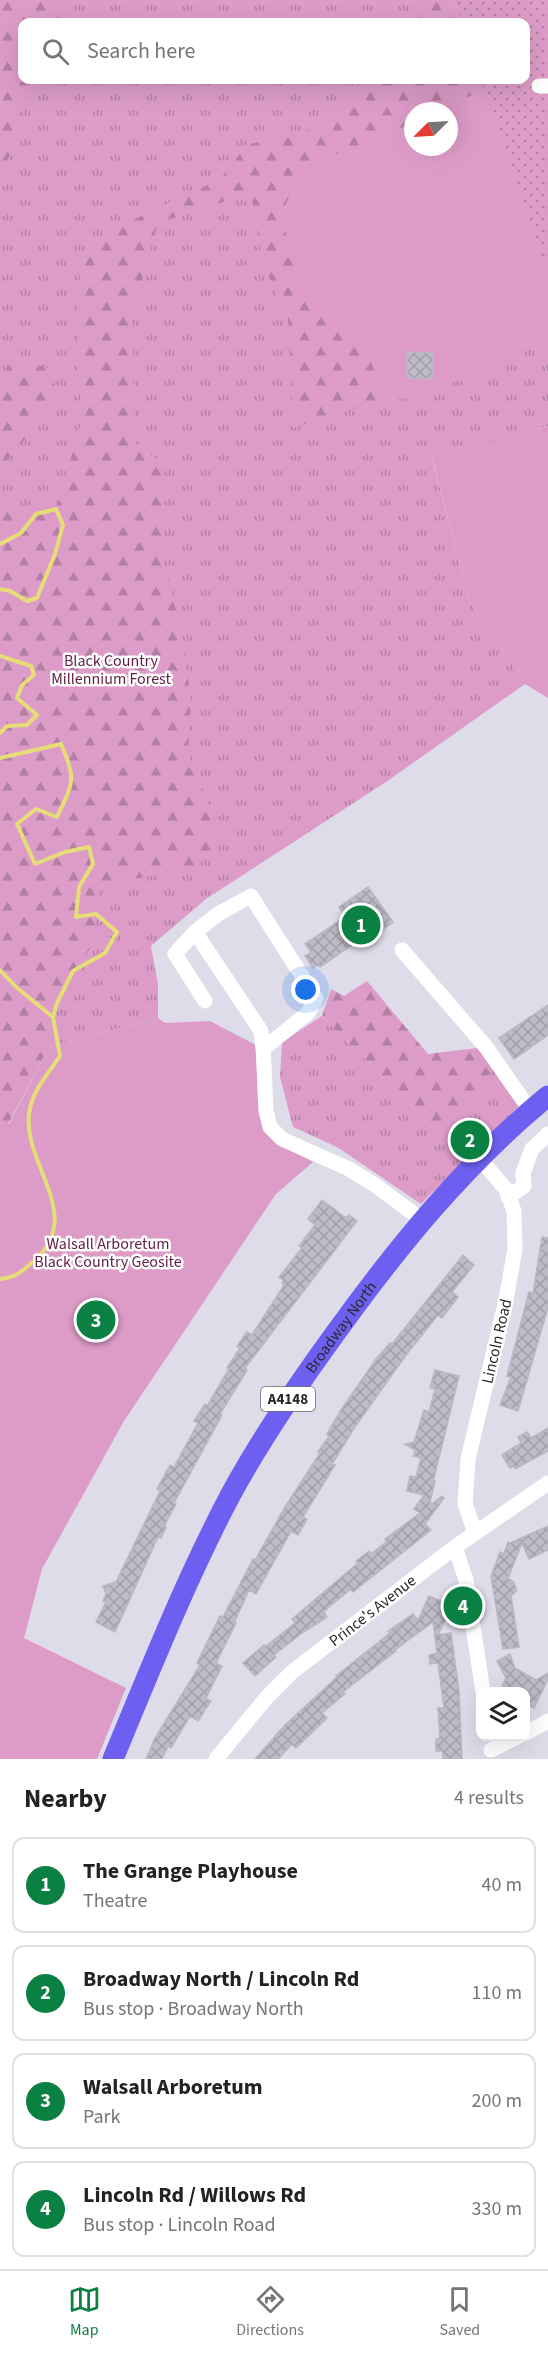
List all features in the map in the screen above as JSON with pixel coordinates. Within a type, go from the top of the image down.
[{"type":"highway","name":"Broadway North","points":[[113,1759],[167,1630],[231,1494],[291,1394],[367,1289],[422,1220],[479,1158],[542,1103]]},
{"type":"street","points":[[205,1001],[175,954],[195,932],[218,914],[251,896],[316,998],[309,1013],[263,1047]]},
{"type":"street","points":[[195,932],[261,1030],[266,1111],[270,1127],[282,1139],[349,1169],[422,1220]]},
{"type":"street","points":[[402,950],[486,1047],[542,1103]]},
{"type":"street","points":[[508,1197],[524,1186],[523,1173],[532,1149],[548,1134]]},
{"type":"street","name":"Lincoln Road","points":[[475,1532],[465,1504],[468,1459],[515,1249],[514,1211],[506,1189],[479,1158]]},
{"type":"street","name":"Prince's Avenue","points":[[216,1759],[267,1697],[292,1672],[455,1546],[548,1484]]},
{"type":"street","points":[[455,1546],[466,1580],[482,1687]]},
{"type":"street","points":[[530,1730],[548,1721]]},
{"type":"street","points":[[491,1748],[509,1741]]},
{"type":"green space","points":[[0,0],[454,0],[461,18],[18,18],[18,84],[482,84],[548,273],[548,426],[432,458],[470,602],[525,684],[386,782],[206,899],[151,946],[158,984],[158,1018],[49,1047],[8,1124],[0,1123]]},
{"type":"green space","points":[[0,0],[58,0],[69,18],[18,18],[18,84],[26,84],[13,150],[0,171]]},
{"type":"green space","points":[[413,0],[454,0],[461,18],[402,18]]},
{"type":"green space","points":[[454,0],[548,0],[548,273],[482,84],[530,84],[530,18],[461,18]]},
{"type":"green space","name":"Black Country Millennium Forest","points":[[358,84],[483,84],[485,89],[457,102],[404,102],[404,151],[345,331],[371,362],[386,398],[293,428],[288,319],[262,262],[251,193],[158,223],[133,312],[134,442],[162,464],[163,555],[184,645],[191,702],[188,754],[211,809],[215,850],[195,867],[99,886],[94,942],[57,1003],[50,1019],[49,1047],[8,1124],[0,1123],[0,492],[14,517],[56,509],[82,419],[78,371],[80,256],[114,229],[220,179],[247,145],[328,125]]},
{"type":"green space","points":[[485,89],[548,273],[548,341],[416,399],[386,398],[371,362],[345,331],[299,287],[281,213],[305,167],[404,127],[404,156],[458,156],[457,102]]},
{"type":"green space","points":[[12,361],[47,367],[61,399],[0,470],[0,379]]},
{"type":"green space","points":[[548,426],[548,698],[525,684],[470,602],[432,457]]},
{"type":"green space","points":[[367,981],[428,1054],[477,1048],[493,1065],[466,1117],[432,1127],[322,1016],[331,989],[344,996]]},
{"type":"green space","points":[[322,1016],[432,1127],[493,1065],[519,1106],[421,1204],[337,1147],[293,1127],[280,1077],[282,1042]]},
{"type":"green space","name":"Walsall Arboretum Black Country Geosite","points":[[158,1018],[165,1023],[210,1021],[256,1045],[258,1101],[271,1139],[313,1162],[276,1194],[124,1421],[42,1569],[24,1638],[126,1688],[97,1759],[0,1759],[0,1123],[9,1124],[49,1047]]},
{"type":"building","points":[[407,352],[433,353],[432,379],[407,378]]},
{"type":"building","points":[[368,887],[393,922],[371,938],[368,934],[320,967],[318,965],[313,968],[305,956],[311,952],[305,944],[345,917],[339,907]]},
{"type":"building","points":[[548,1005],[548,1035],[514,1059],[499,1038]]},
{"type":"building","points":[[322,1200],[346,1218],[349,1215],[357,1221],[245,1368],[247,1370],[220,1414],[222,1415],[174,1503],[176,1504],[164,1526],[166,1527],[161,1538],[158,1537],[115,1632],[96,1622],[106,1602],[103,1601],[106,1594],[103,1586],[116,1582],[160,1491],[157,1489],[170,1465],[174,1467],[198,1423],[194,1421],[205,1404],[207,1406],[229,1369],[227,1368],[240,1348],[237,1346],[247,1332],[252,1335],[284,1285],[283,1280],[279,1277],[302,1248],[299,1246],[315,1225],[308,1219]]},
{"type":"building","points":[[542,1237],[548,1238],[548,1307],[518,1411],[500,1405],[511,1377],[507,1376],[529,1292],[533,1293]]},
{"type":"building","points":[[463,1255],[474,1265],[452,1292],[458,1297],[442,1318],[438,1315],[406,1355],[332,1464],[335,1465],[303,1517],[307,1519],[298,1535],[291,1531],[256,1594],[249,1590],[216,1663],[222,1666],[206,1698],[211,1701],[198,1721],[190,1716],[171,1748],[168,1746],[162,1759],[146,1759],[155,1738],[200,1665],[197,1663],[220,1616],[223,1617],[253,1559],[255,1560],[285,1507],[320,1453],[318,1452],[329,1436],[327,1434],[341,1410],[376,1359],[390,1343],[392,1344]]},
{"type":"building","points":[[435,1370],[459,1376],[430,1502],[432,1504],[442,1496],[444,1498],[425,1524],[431,1530],[353,1592],[351,1589],[330,1606],[324,1612],[327,1617],[274,1655],[276,1657],[255,1676],[243,1663],[295,1623],[292,1619],[358,1563],[356,1561],[369,1551],[371,1554],[386,1542],[385,1539],[420,1513],[414,1509],[424,1495],[407,1491],[410,1476],[416,1477],[421,1458],[413,1456],[415,1450],[405,1444],[414,1442],[424,1410],[429,1412],[435,1389],[430,1388]]},
{"type":"building","points":[[548,1428],[548,1451],[515,1469],[514,1466],[510,1468],[502,1455],[521,1443],[518,1437],[527,1432],[531,1438]]},
{"type":"building","points":[[548,1526],[548,1550],[529,1559],[522,1543],[512,1568],[508,1579],[513,1581],[517,1590],[511,1596],[519,1647],[503,1649],[491,1576],[500,1552],[504,1554],[508,1542]]},
{"type":"building","points":[[429,1596],[452,1606],[438,1635],[451,1633],[459,1691],[462,1759],[443,1759],[443,1751],[436,1751],[436,1739],[440,1738],[438,1708],[444,1708],[438,1663],[430,1664],[429,1655],[437,1653],[433,1622],[343,1692],[345,1694],[322,1713],[327,1718],[296,1748],[292,1744],[278,1759],[255,1759],[285,1725],[336,1676],[390,1633],[388,1631],[413,1614],[418,1620]]},
{"type":"building","points":[[510,1654],[515,1668],[536,1680],[548,1673],[548,1679],[534,1708],[530,1706],[530,1687],[502,1687],[506,1678],[497,1661]]},
{"type":"waterway","points":[[0,544],[21,533],[36,514],[56,509],[63,525],[55,554],[37,598],[27,601],[10,591],[0,589]]},
{"type":"waterway","points":[[0,656],[31,666],[34,675],[22,685],[17,698],[37,715],[27,725],[7,726],[0,733]]},
{"type":"waterway","points":[[0,758],[61,744],[69,766],[71,781],[57,817],[36,809],[17,824],[35,864],[65,852],[89,847],[93,864],[79,887],[76,917],[96,914],[117,932],[105,953],[73,971],[57,1003],[53,1017],[60,1056],[39,1087],[30,1108],[29,1128],[33,1148],[53,1205],[54,1224],[49,1242],[35,1260],[23,1270],[11,1277],[0,1279]]},
{"type":"waterway","points":[[0,970],[16,987],[53,1017]]},
{"type":"place","name":"The Grange Playhouse","points":[[361,925]]},
{"type":"place","name":"Broadway North / Lincoln Rd","points":[[470,1140]]},
{"type":"place","name":"Walsall Arboretum","points":[[96,1320]]},
{"type":"place","name":"Lincoln Rd / Willows Rd","points":[[463,1606]]}]
